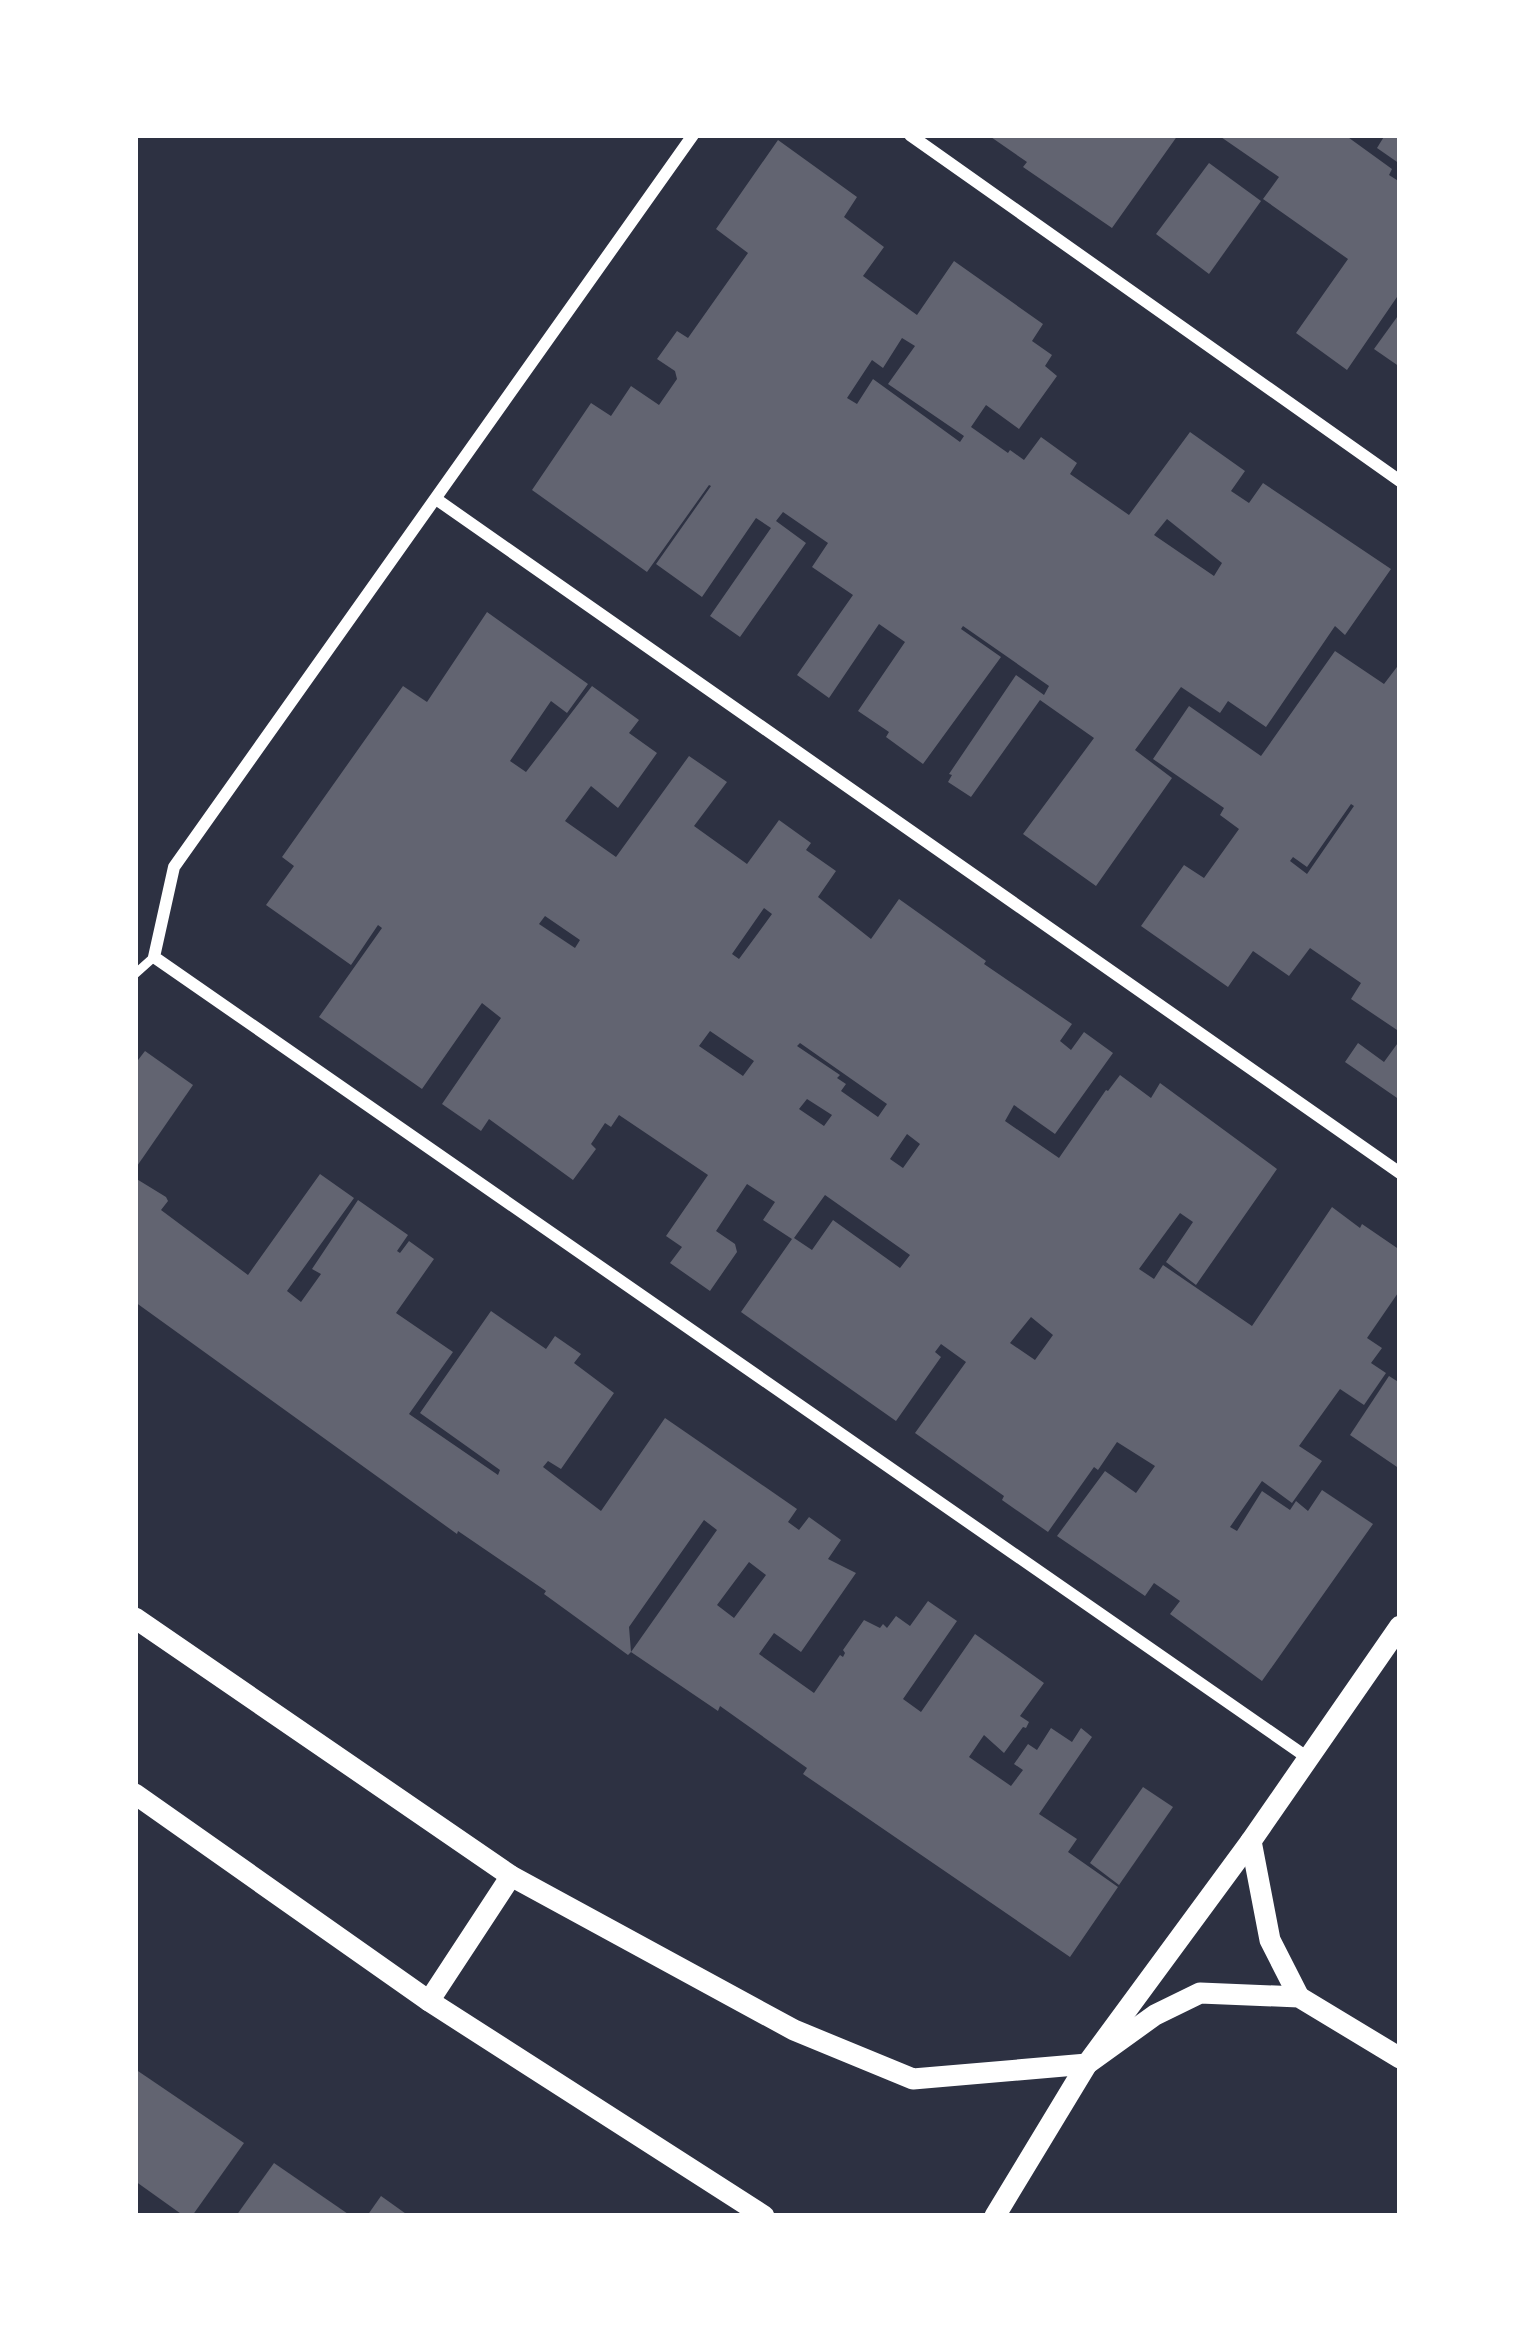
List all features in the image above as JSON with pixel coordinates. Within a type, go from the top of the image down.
[{"type":"street","points":[[693,135],[174,866],[154,957],[1308,1758]]},
{"type":"street","points":[[910,135],[1400,481]]},
{"type":"street","points":[[436,499],[1400,1173]]},
{"type":"street","points":[[135,1618],[511,1876],[794,2030],[913,2079],[1088,2064],[1155,2015],[1200,1993],[1299,1997],[1400,2058]]},
{"type":"street","points":[[994,2216],[1088,2064],[1400,1626]]},
{"type":"street","points":[[135,1794],[429,2001],[764,2216]]},
{"type":"street","points":[[1251,1841],[1270,1940],[1299,1997]]},
{"type":"street","points":[[429,2001],[511,1876]]},
{"type":"lane","points":[[135,974],[154,957]]},
{"type":"building","points":[[988,135],[1178,135],[1112,228],[1023,167],[1027,162]]},
{"type":"building","points":[[1218,135],[1345,135],[1392,169],[1389,175],[1400,182],[1400,299],[1397,297],[1347,370],[1296,333],[1348,259],[1263,199],[1279,177]]},
{"type":"building","points":[[1385,135],[1400,135],[1400,164],[1377,148]]},
{"type":"building","points":[[778,140],[857,197],[844,217],[884,247],[863,276],[917,315],[954,261],[1043,324],[1032,341],[1052,355],[1045,366],[1057,376],[1019,429],[986,405],[971,427],[1008,453],[1024,460],[1041,437],[1077,463],[1070,474],[1129,515],[1190,432],[1245,471],[1231,491],[1249,503],[1263,483],[1391,569],[1345,635],[1335,626],[1266,727],[1228,701],[1220,713],[1181,687],[1135,750],[1172,778],[1096,886],[1023,834],[1094,738],[1040,700],[971,797],[948,782],[1016,675],[1044,695],[1049,686],[963,626],[1001,657],[923,764],[858,711],[905,642],[879,624],[829,698],[797,675],[853,595],[812,567],[828,543],[783,512],[776,521],[806,543],[740,637],[710,616],[771,528],[756,518],[702,597],[656,564],[711,486],[647,572],[532,490],[591,403],[611,416],[631,386],[659,405],[677,379],[675,371],[657,359],[677,331],[688,338],[748,253],[716,229]],"holes":[[[902,338],[915,346],[888,384],[964,436],[960,442],[873,379],[857,404],[847,398],[872,360],[883,368]],[[1167,519],[1222,563],[1214,576],[1154,535]]]},
{"type":"building","points":[[1209,163],[1261,201],[1209,274],[1156,234]]},
{"type":"building","points":[[1400,313],[1400,367],[1374,349]]},
{"type":"building","points":[[487,612],[588,684],[567,713],[551,701],[510,761],[526,772],[592,686],[639,720],[629,733],[657,753],[618,808],[591,786],[565,821],[616,857],[689,756],[727,782],[694,826],[747,864],[779,820],[811,843],[806,850],[836,871],[818,897],[871,939],[899,899],[1072,1024],[1060,1041],[1071,1050],[1084,1032],[1113,1053],[1055,1134],[1014,1105],[1005,1121],[1059,1158],[1120,1075],[1151,1098],[1160,1083],[1277,1169],[1196,1285],[1166,1262],[1193,1222],[1180,1213],[1139,1269],[1154,1279],[1163,1265],[1252,1326],[1332,1207],[1400,1250],[1400,1290],[1367,1338],[1382,1348],[1371,1363],[1386,1373],[1364,1405],[1340,1389],[1299,1446],[1322,1461],[1292,1503],[1262,1481],[1230,1527],[1237,1531],[1262,1491],[1290,1510],[1296,1501],[1308,1511],[1322,1490],[1373,1524],[1262,1681],[1170,1614],[1180,1601],[1154,1583],[1145,1596],[1057,1536],[1105,1471],[1136,1493],[1155,1466],[1117,1442],[1048,1532],[915,1433],[966,1362],[941,1344],[935,1352],[941,1357],[896,1421],[741,1312],[792,1239],[763,1220],[775,1202],[747,1184],[716,1231],[735,1244],[737,1252],[710,1291],[670,1263],[682,1247],[666,1236],[708,1175],[619,1115],[611,1127],[605,1123],[591,1144],[596,1149],[573,1180],[489,1119],[481,1131],[442,1104],[501,1018],[482,1003],[422,1089],[319,1017],[382,928],[378,925],[351,965],[266,905],[294,866],[282,857],[403,686],[427,702]],"holes":[[[764,908],[772,914],[739,959],[732,954]],[[545,916],[580,940],[575,948],[539,924]],[[710,1031],[754,1061],[743,1076],[699,1046]],[[800,1043],[887,1104],[878,1117],[841,1091],[846,1084],[837,1078],[840,1075],[797,1046]],[[807,1099],[832,1115],[824,1126],[799,1109]],[[907,1134],[920,1144],[903,1168],[890,1159]],[[825,1195],[910,1255],[900,1268],[833,1220],[812,1250],[794,1238]],[[1031,1317],[1053,1335],[1035,1360],[1010,1343]]]},
{"type":"building","points":[[1335,651],[1384,684],[1400,663],[1400,1032],[1351,999],[1361,983],[1310,948],[1289,976],[1253,951],[1228,987],[1141,926],[1184,865],[1204,878],[1239,829],[1220,815],[1224,808],[1153,759],[1189,706],[1261,756]],"holes":[[[1354,806],[1307,874],[1290,861],[1293,857],[1307,867]]]},
{"type":"building","points":[[1400,1040],[1400,1100],[1345,1062],[1358,1043],[1384,1062]]},
{"type":"building","points":[[145,1051],[193,1085],[135,1169],[135,1064]]},
{"type":"building","points":[[320,1174],[354,1198],[287,1291],[301,1302],[321,1274],[312,1269],[358,1200],[408,1235],[397,1251],[409,1241],[434,1259],[396,1313],[453,1352],[409,1414],[498,1475],[500,1470],[420,1413],[491,1311],[546,1349],[555,1336],[581,1354],[574,1363],[614,1393],[561,1469],[548,1461],[543,1467],[601,1511],[665,1418],[797,1509],[788,1522],[799,1530],[809,1517],[841,1540],[828,1559],[856,1573],[801,1652],[774,1633],[759,1654],[814,1693],[864,1620],[887,1628],[896,1616],[910,1626],[928,1601],[957,1621],[903,1699],[921,1712],[975,1634],[1044,1683],[1020,1716],[1029,1722],[1026,1728],[1004,1753],[984,1735],[969,1757],[1011,1786],[1023,1770],[1014,1764],[1028,1744],[1037,1750],[1051,1728],[1072,1742],[1081,1728],[1092,1737],[1039,1814],[1077,1839],[1068,1852],[1118,1887],[1070,1957],[803,1774],[807,1768],[720,1706],[718,1711],[631,1652],[628,1655],[546,1591],[457,1534],[135,1302],[135,1178],[166,1197],[161,1210],[248,1275]],"holes":[[[704,1520],[717,1530],[631,1652],[629,1627]],[[749,1562],[766,1575],[734,1618],[717,1605]]]},
{"type":"building","points":[[1389,1376],[1400,1383],[1400,1469],[1350,1435]]},
{"type":"building","points":[[1143,1787],[1173,1807],[1119,1885],[1090,1863]]},
{"type":"building","points":[[135,2069],[244,2143],[192,2216],[184,2216],[135,2181]]},
{"type":"building","points":[[274,2163],[351,2216],[236,2216]]},
{"type":"building","points":[[381,2196],[409,2216],[367,2216]]}]
